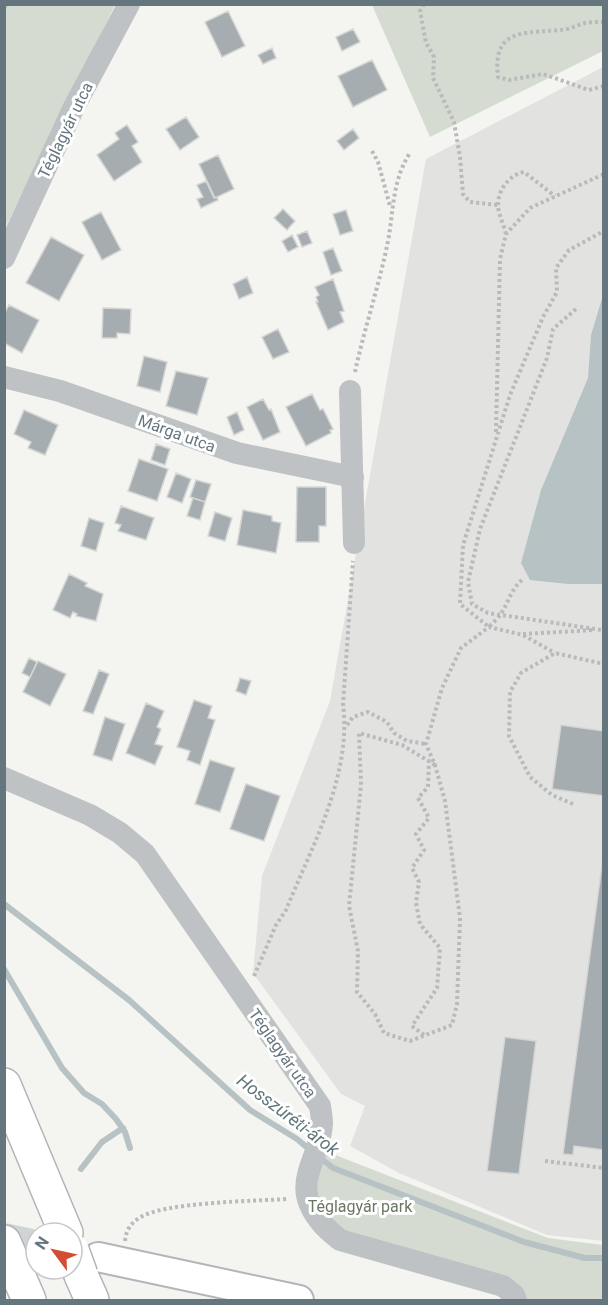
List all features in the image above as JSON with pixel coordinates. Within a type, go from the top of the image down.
[{"type":"highway","points":[[4,1085],[63,1221]]},
{"type":"highway","points":[[8,1251],[29,1300]]},
{"type":"main road","points":[[84,1259],[299,1300]]},
{"type":"street","name":"Téglagyár utca","points":[[4,258],[74,107],[129,4]]},
{"type":"street","name":"Márga utca","points":[[4,377],[60,390],[237,453],[353,477]]},
{"type":"street","points":[[351,391],[354,543]]},
{"type":"street","name":"Téglagyár utca","points":[[4,778],[90,815],[120,833],[145,854],[320,1106],[322,1126],[308,1173],[306,1188],[310,1208],[320,1222],[340,1240],[503,1286],[514,1295],[516,1300]]},
{"type":"path","points":[[424,4],[420,10],[426,43],[434,57],[433,78],[454,122],[463,194],[470,202],[498,205]]},
{"type":"path","points":[[603,22],[584,23],[569,29],[527,31],[514,36],[504,42],[496,64],[498,77],[509,80],[543,74],[589,90],[603,86]]},
{"type":"path","points":[[372,152],[378,162],[392,210]]},
{"type":"path","points":[[351,391],[364,329],[387,246],[396,182],[402,165],[410,153]]},
{"type":"path","points":[[496,439],[500,259],[506,234],[498,205],[506,182],[524,172],[555,196]]},
{"type":"path","points":[[506,234],[530,208],[603,174]]},
{"type":"path","points":[[603,231],[569,250],[556,268],[557,292],[543,317],[510,395],[463,545],[460,604],[489,627],[523,634],[603,630]]},
{"type":"path","points":[[576,309],[553,329],[547,358],[480,529],[468,582],[472,604],[489,613],[603,630]]},
{"type":"path","points":[[243,995],[255,976],[276,925],[286,910],[329,807],[343,754],[346,725],[343,704],[354,543]]},
{"type":"path","points":[[435,765],[402,745],[359,733],[360,785],[349,906],[358,951],[357,992],[375,1014],[384,1033],[410,1041],[452,1025],[457,1004],[460,918],[445,801],[435,765],[426,744],[442,688],[461,648],[489,627],[501,614],[516,585],[522,580]]},
{"type":"path","points":[[523,634],[555,654],[603,664]]},
{"type":"path","points":[[555,654],[521,673],[510,692],[509,736],[530,777],[552,795],[573,804]]},
{"type":"path","points":[[346,725],[353,717],[368,712],[387,722],[394,733],[407,741],[426,744]]},
{"type":"path","points":[[424,1036],[412,1026],[437,988],[440,948],[420,924],[416,903],[419,882],[412,868],[424,850],[416,834],[429,818],[418,798],[428,787],[429,762]]},
{"type":"path","points":[[544,1161],[603,1168]]},
{"type":"path","points":[[126,1230],[140,1217],[171,1208],[308,1197]]},
{"type":"shaded area","points":[[603,67],[603,1241],[547,1235],[399,1173],[350,1146],[365,1106],[341,1094],[253,973],[262,876],[330,701],[426,159]]},
{"type":"shaded area","points":[[603,295],[603,584],[568,584],[530,580],[521,563],[541,490],[588,378],[591,335]]},
{"type":"green space","points":[[5,5],[115,5],[5,228]]},
{"type":"green space","points":[[372,5],[603,5],[603,51],[430,137]]},
{"type":"green space","name":"Téglagyár park","points":[[315,1147],[548,1238],[603,1245],[603,1300],[516,1300],[340,1240],[311,1208]]},
{"type":"building","points":[[228,11],[245,46],[222,57],[205,22]]},
{"type":"building","points":[[353,29],[360,42],[342,51],[336,37]]},
{"type":"building","points":[[272,48],[276,58],[263,64],[258,55]]},
{"type":"building","points":[[372,60],[387,90],[353,107],[338,76]]},
{"type":"building","points":[[186,117],[199,137],[180,150],[166,129]]},
{"type":"building","points":[[127,125],[138,142],[132,146],[142,162],[114,181],[97,155],[119,139],[115,133]]},
{"type":"building","points":[[353,129],[359,138],[344,150],[337,141]]},
{"type":"building","points":[[218,155],[234,189],[215,198],[199,164]]},
{"type":"building","points":[[206,181],[214,198],[217,197],[218,200],[201,208],[197,199],[203,197],[197,185]]},
{"type":"building","points":[[283,209],[295,221],[287,230],[274,218]]},
{"type":"building","points":[[346,210],[353,231],[340,235],[333,214]]},
{"type":"building","points":[[101,212],[121,250],[102,260],[82,222]]},
{"type":"building","points":[[307,231],[312,243],[302,247],[297,235]]},
{"type":"building","points":[[292,235],[298,247],[288,252],[282,241]]},
{"type":"building","points":[[51,237],[84,255],[59,301],[26,283]]},
{"type":"building","points":[[333,248],[342,271],[331,275],[323,252]]},
{"type":"building","points":[[247,277],[253,293],[239,299],[233,284]]},
{"type":"building","points":[[333,279],[344,311],[340,312],[344,322],[328,330],[316,302],[318,302],[316,297],[319,295],[315,287]]},
{"type":"building","points":[[9,305],[39,320],[22,353],[4,343],[4,314]]},
{"type":"building","points":[[103,308],[131,309],[130,334],[117,333],[117,338],[102,338]]},
{"type":"building","points":[[278,329],[289,352],[273,359],[262,337]]},
{"type":"building","points":[[144,356],[167,362],[160,392],[137,386]]},
{"type":"building","points":[[176,371],[208,378],[197,415],[166,406]]},
{"type":"building","points":[[312,394],[333,429],[330,430],[331,433],[306,446],[286,407]]},
{"type":"building","points":[[263,399],[269,410],[271,409],[280,432],[263,440],[247,407]]},
{"type":"building","points":[[24,410],[58,425],[45,455],[28,448],[31,442],[14,434]]},
{"type":"building","points":[[237,412],[244,430],[234,435],[227,417]]},
{"type":"building","points":[[156,444],[170,449],[165,465],[151,460]]},
{"type":"building","points":[[139,459],[168,469],[157,501],[128,491]]},
{"type":"building","points":[[176,473],[191,479],[182,503],[167,497]]},
{"type":"building","points":[[196,480],[211,484],[205,502],[190,497]]},
{"type":"building","points":[[297,487],[326,487],[326,526],[319,526],[319,542],[296,542]]},
{"type":"building","points":[[193,498],[205,502],[200,520],[187,516]]},
{"type":"building","points":[[121,506],[154,518],[146,540],[118,531],[121,525],[115,523]]},
{"type":"building","points":[[243,510],[272,516],[272,521],[281,523],[276,553],[237,545]]},
{"type":"building","points":[[215,512],[232,518],[225,541],[208,536]]},
{"type":"building","points":[[89,518],[104,523],[96,551],[81,546]]},
{"type":"building","points":[[69,574],[87,583],[85,586],[103,594],[96,621],[76,616],[77,614],[73,612],[70,618],[53,610]]},
{"type":"building","points":[[29,658],[37,662],[30,677],[22,673]]},
{"type":"building","points":[[38,661],[66,674],[50,706],[23,692]]},
{"type":"building","points":[[99,670],[109,674],[93,714],[83,711]]},
{"type":"building","points":[[240,678],[251,681],[246,695],[236,691]]},
{"type":"building","points":[[194,700],[212,706],[208,718],[215,720],[200,765],[187,760],[190,751],[177,747]]},
{"type":"building","points":[[146,703],[164,711],[157,727],[161,729],[155,744],[163,746],[155,765],[126,753]]},
{"type":"building","points":[[105,717],[125,724],[112,761],[93,755]]},
{"type":"building","points":[[561,725],[604,731],[604,796],[552,789]]},
{"type":"building","points":[[210,760],[235,768],[220,812],[195,804]]},
{"type":"building","points":[[246,784],[280,796],[264,841],[230,829]]},
{"type":"building","points":[[604,850],[604,1150],[574,1146],[573,1155],[563,1154]]},
{"type":"building","points":[[505,1037],[536,1041],[519,1174],[487,1171]]},
{"type":"waterway","name":"Hosszúréti-árok","points":[[4,904],[129,1000],[250,1110],[297,1139],[310,1150]]},
{"type":"waterway","points":[[4,969],[62,1068],[84,1093],[102,1104],[116,1119],[125,1132],[130,1148]]},
{"type":"waterway","points":[[81,1169],[102,1142],[123,1128]]},
{"type":"waterway","name":"Hosszúréti-árok","points":[[318,1156],[333,1168],[524,1242],[585,1258],[604,1258]]},
{"type":"tunnel","points":[[4,1237],[24,1241]]}]
